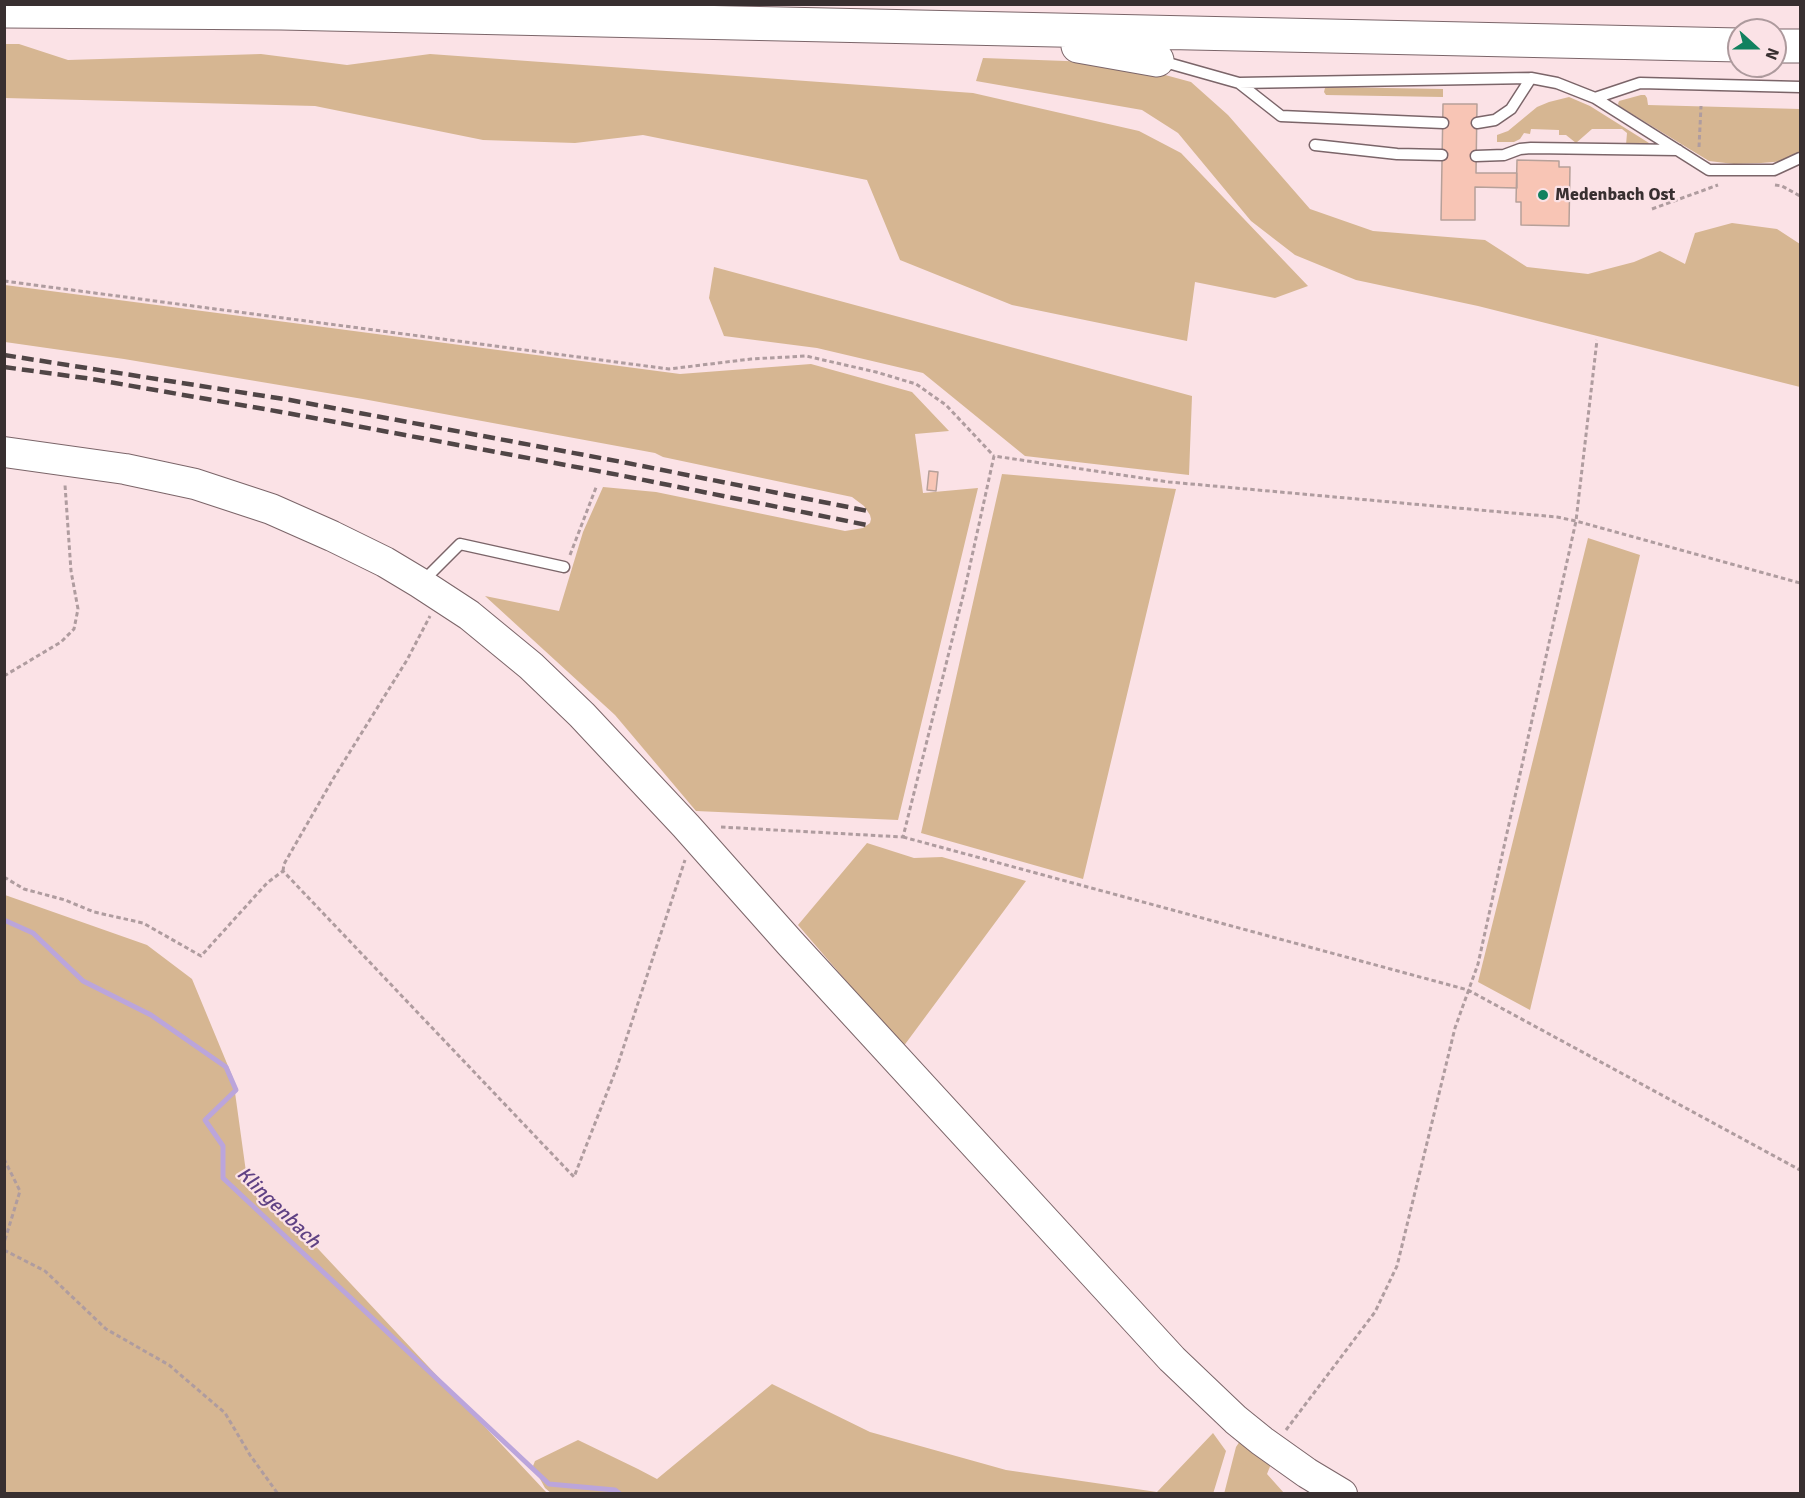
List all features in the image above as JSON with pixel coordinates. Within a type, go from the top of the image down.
[{"type":"highway","points":[[4,10],[293,14],[1727,45]]},
{"type":"highway","points":[[976,28],[1157,60]]},
{"type":"main road","points":[[4,452],[125,469],[195,484],[271,509],[385,562],[469,615],[531,666],[582,715],[690,830],[790,943],[1172,1359],[1236,1420],[1272,1449],[1342,1494]]},
{"type":"lane","points":[[1157,60],[1239,83],[1531,78],[1557,83],[1595,98],[1709,170],[1774,170],[1800,158]]},
{"type":"lane","points":[[1477,123],[1495,120],[1510,109],[1531,78]]},
{"type":"lane","points":[[1239,83],[1281,116],[1443,123]]},
{"type":"lane","points":[[1595,98],[1640,83],[1800,87]]},
{"type":"lane","points":[[1315,145],[1397,154],[1442,155]]},
{"type":"lane","points":[[1476,156],[1504,155],[1531,148],[1678,150]]},
{"type":"lane","points":[[432,590],[460,544],[564,567]]},
{"type":"path","points":[[1698,163],[1701,106]]},
{"type":"path","points":[[1652,209],[1720,184]]},
{"type":"path","points":[[1771,184],[1782,186],[1800,196]]},
{"type":"path","points":[[4,281],[669,369],[751,358],[806,356],[916,384],[946,405],[994,456],[1169,482],[1557,517],[1800,583]]},
{"type":"path","points":[[1272,1449],[1375,1312],[1397,1266],[1455,1028],[1478,964],[1576,521],[1597,340]]},
{"type":"path","points":[[903,837],[965,588],[994,456]]},
{"type":"path","points":[[4,676],[61,642],[74,629],[78,609],[71,571],[64,460]]},
{"type":"path","points":[[564,567],[597,485]]},
{"type":"path","points":[[4,877],[24,889],[65,900],[94,912],[143,923],[201,956],[267,884],[283,871],[284,864],[300,836],[407,660],[433,610],[432,590]]},
{"type":"path","points":[[283,871],[574,1177],[617,1067],[690,830],[903,837],[1468,990],[1800,1170]]},
{"type":"path","points":[[4,1159],[20,1191],[4,1243]]},
{"type":"path","points":[[4,1250],[45,1271],[106,1329],[169,1365],[225,1413],[250,1455],[278,1494]]},
{"type":"shaded area","points":[[5,44],[19,44],[68,60],[261,54],[347,65],[430,54],[973,93],[1139,131],[1181,153],[1308,286],[1275,298],[1195,282],[1187,341],[1012,305],[900,260],[867,180],[643,135],[575,143],[483,140],[315,106],[5,98]]},
{"type":"shaded area","points":[[983,58],[1121,63],[1191,82],[1228,115],[1310,209],[1373,231],[1485,240],[1527,267],[1588,274],[1634,262],[1660,251],[1685,264],[1695,233],[1732,223],[1777,229],[1800,244],[1800,387],[1478,306],[1356,280],[1295,255],[1251,221],[1178,133],[1142,110],[976,81]]},
{"type":"shaded area","points":[[1325,88],[1443,89],[1443,97],[1326,95]]},
{"type":"shaded area","points":[[1645,95],[1648,105],[1800,109],[1800,155],[1785,161],[1761,163],[1734,164],[1709,161],[1618,104],[1619,101]]},
{"type":"shaded area","points":[[1569,97],[1590,106],[1649,143],[1647,146],[1626,145],[1627,133],[1622,129],[1592,129],[1576,143],[1566,135],[1559,135],[1559,130],[1531,129],[1530,134],[1524,133],[1514,142],[1497,142],[1497,135],[1508,131],[1537,107]]},
{"type":"shaded area","points":[[714,267],[1192,396],[1189,475],[1025,456],[923,373],[817,348],[724,336],[709,298]]},
{"type":"shaded area","points":[[5,285],[680,374],[811,364],[912,392],[949,431],[915,434],[923,493],[978,488],[898,820],[696,811],[615,715],[485,596],[559,611],[583,532],[603,487],[656,492],[845,531],[863,528],[870,523],[871,519],[864,506],[852,497],[663,457],[655,453],[363,399],[124,359],[5,342]]},
{"type":"shaded area","points":[[1002,474],[1176,489],[1083,879],[921,833]]},
{"type":"shaded area","points":[[1588,538],[1640,555],[1530,1010],[1478,982]]},
{"type":"shaded area","points":[[867,843],[914,858],[942,857],[1026,881],[903,1047],[798,925]]},
{"type":"shaded area","points":[[5,895],[147,945],[192,979],[233,1078],[246,1172],[547,1493],[5,1493]]},
{"type":"shaded area","points":[[772,1384],[870,1432],[1006,1470],[1157,1492],[1213,1433],[1226,1451],[1213,1494],[552,1494],[545,1488],[533,1466],[535,1461],[578,1440],[657,1479]]},
{"type":"shaded area","points":[[1240,1441],[1271,1464],[1267,1474],[1284,1493],[1224,1494],[1236,1447]]},
{"type":"building","points":[[1443,104],[1477,104],[1476,173],[1517,173],[1517,188],[1475,187],[1475,220],[1441,220]]},
{"type":"building","name":"Medenbach Ost","points":[[1517,160],[1559,161],[1559,167],[1570,167],[1569,226],[1521,225],[1521,202],[1516,202]]},
{"type":"building","points":[[929,471],[938,472],[936,491],[927,490]]},
{"type":"waterway","name":"Klingenbach","points":[[4,920],[33,933],[83,981],[151,1015],[226,1067],[236,1090],[205,1120],[223,1146],[223,1178],[549,1484],[615,1490],[620,1494]]},
{"type":"railway","points":[[4,355],[290,400],[868,511]]},
{"type":"railway","points":[[4,367],[92,379],[287,413],[619,475],[867,525]]},
{"type":"place","name":"Medenbach Ost","points":[[1543,195]]}]
